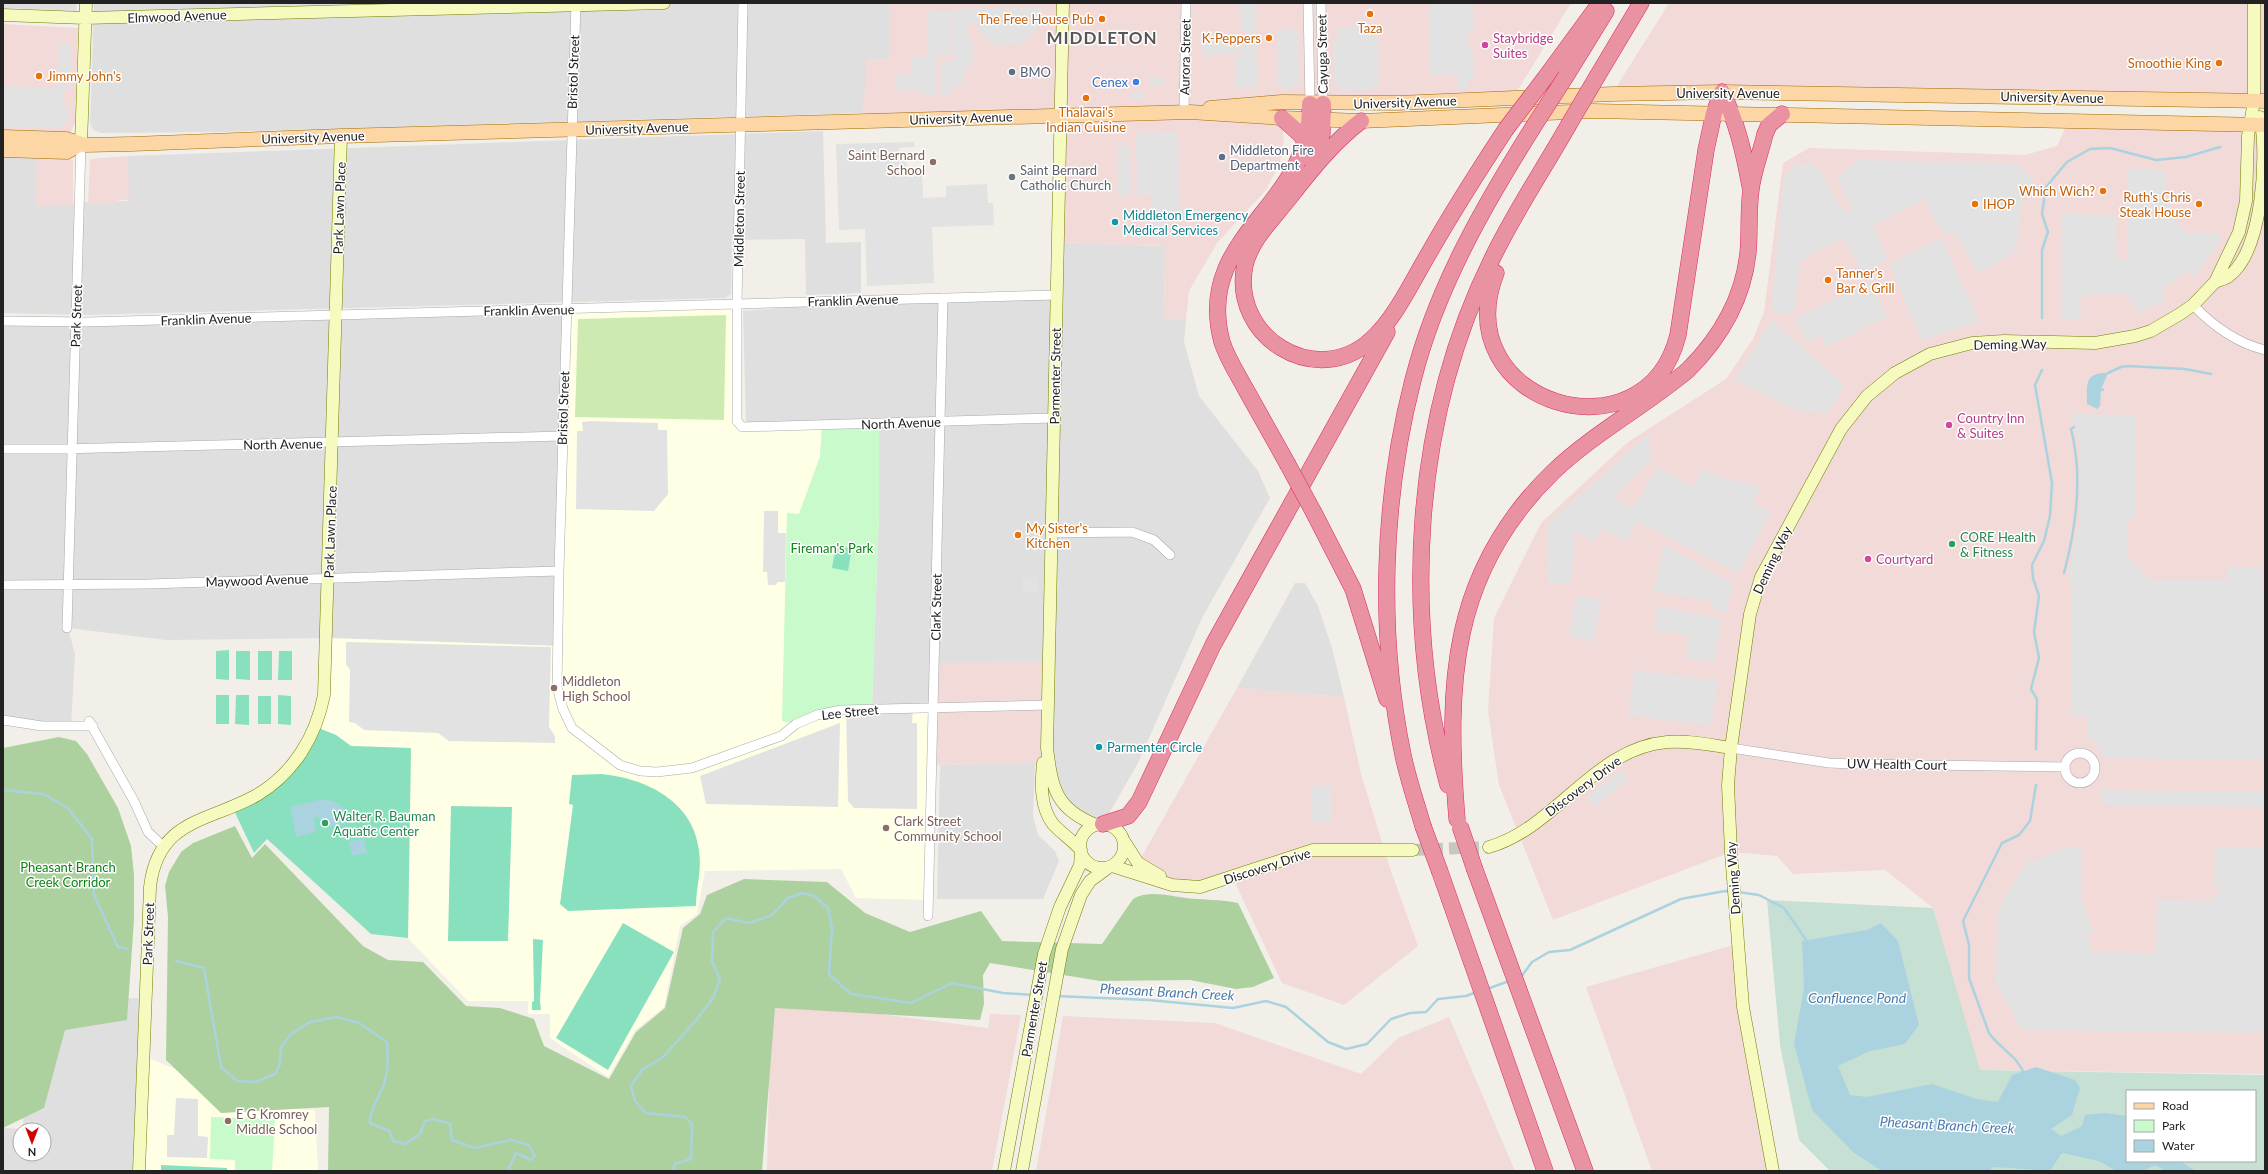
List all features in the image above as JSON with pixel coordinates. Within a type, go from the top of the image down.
[{"type":"highway","points":[[1361,121],[1344,134],[1309,172],[1255,240],[1249,254],[1244,276],[1245,297],[1249,310],[1260,330],[1278,347],[1298,356],[1322,359],[1342,357],[1358,350],[1383,328],[1404,296],[1466,189],[1506,129],[1600,3]]},
{"type":"highway","points":[[1403,756],[1393,694],[1389,646],[1387,569],[1392,487],[1413,380],[1431,325],[1454,269],[1479,217],[1611,3]]},
{"type":"highway","points":[[1584,1171],[1526,1007],[1475,870],[1459,822],[1437,744],[1424,654],[1421,615],[1423,511],[1443,391],[1465,327],[1492,258],[1641,3]]},
{"type":"highway","points":[[1530,193],[1490,289],[1488,312],[1489,322],[1500,357],[1507,370],[1514,377],[1542,397],[1554,402],[1580,407],[1595,406],[1624,400],[1651,383],[1664,369],[1675,348],[1714,113],[1722,92]]},
{"type":"highway","points":[[1722,92],[1733,114],[1742,145],[1751,189]]},
{"type":"highway","points":[[1317,112],[1306,143],[1289,179],[1235,248],[1222,277],[1217,302],[1217,315],[1223,344],[1287,462],[1353,589],[1423,826],[1545,1171]]},
{"type":"highway","points":[[1309,172],[1319,148],[1317,112]]},
{"type":"highway","points":[[1459,822],[1454,778],[1453,695],[1456,663],[1465,615],[1487,561],[1498,539],[1519,510],[1554,471],[1674,382],[1711,345],[1729,316],[1745,273],[1749,239],[1751,189],[1765,134],[1769,125],[1782,114]]},
{"type":"highway","points":[[1282,118],[1306,143]]},
{"type":"highway","points":[[1100,825],[1125,817],[1132,812],[1139,802],[1213,645],[1387,332],[1404,296]]},
{"type":"main road","name":"University Avenue","points":[[3,137],[66,139],[81,144],[132,144],[340,136],[1188,112],[1282,118],[1317,112],[1398,103],[1612,94],[1722,92],[2260,101]]},
{"type":"main road","name":"University Avenue","points":[[1188,112],[1232,105],[1281,102],[1317,112],[1361,121],[1581,111],[2259,125]]},
{"type":"main road","name":"University Avenue","points":[[3,150],[67,152],[81,144]]},
{"type":"street","name":"Park Street","points":[[67,628],[75,322],[86,3]]},
{"type":"street","name":"Elmwood Avenue","points":[[3,15],[85,18],[576,4],[664,3]]},
{"type":"street","name":"Middleton Street","points":[[743,3],[737,304],[737,421],[742,427],[748,427]]},
{"type":"street","name":"Parmenter Street","points":[[1004,1171],[1039,979],[1051,929],[1077,872],[1081,852],[1054,825],[1045,808],[1042,784],[1047,748],[1063,3]]},
{"type":"street","name":"Aurora Street","points":[[1186,3],[1188,112]]},
{"type":"street","name":"Cayuga Street","points":[[1308,3],[1317,112]]},
{"type":"street","name":"Cayuga Street","points":[[1317,112],[1321,3]]},
{"type":"street","name":"Deming Way","points":[[2215,282],[2229,277],[2238,267],[2256,231],[2263,193],[2265,137],[2259,125],[2260,101],[2254,3]]},
{"type":"street","name":"Bristol Street","points":[[576,4],[566,309],[557,687],[563,709],[572,728],[620,765],[640,771]]},
{"type":"street","name":"Deming Way","points":[[1773,1171],[1743,1007],[1728,785],[1731,748],[1750,614],[1761,577],[1841,429],[1867,396],[1896,373],[1919,359],[1955,346],[1987,342],[2071,344],[2108,342],[2151,331],[2193,305],[2215,282],[2239,232],[2244,214],[2247,187],[2248,136],[2259,125]]},
{"type":"street","name":"Park Lawn Place","points":[[164,847],[176,833],[191,822],[245,801],[269,787],[291,766],[306,745],[318,722],[324,695],[340,136]]},
{"type":"street","name":"Franklin Avenue","points":[[3,320],[75,322],[1056,294]]},
{"type":"street","name":"Clark Street","points":[[928,916],[942,298]]},
{"type":"street","points":[[2193,305],[2229,336],[2249,346],[2265,350]]},
{"type":"street","name":"North Avenue","points":[[748,427],[1054,418]]},
{"type":"street","name":"North Avenue","points":[[3,448],[72,449],[563,436]]},
{"type":"street","points":[[1052,533],[1132,532],[1154,540],[1170,555]]},
{"type":"street","name":"Maywood Avenue","points":[[3,585],[68,586],[559,571]]},
{"type":"street","name":"Lee Street","points":[[640,771],[657,772],[692,768],[781,736],[796,724],[817,715],[846,710],[1048,705]]},
{"type":"street","points":[[3,720],[42,726],[91,724],[148,832],[164,847]]},
{"type":"street","name":"Discovery Drive","points":[[1489,847],[1519,835],[1599,771],[1634,749],[1668,742],[1731,748]]},
{"type":"street","name":"Parmenter Street","points":[[1047,748],[1050,773],[1058,798],[1075,815],[1100,825]]},
{"type":"street","name":"UW Health Court","points":[[1731,748],[1829,763],[2065,767]]},
{"type":"street","points":[[1100,825],[1116,829],[1123,840],[1124,852],[1117,862],[1111,866],[1096,867],[1090,864],[1081,852],[1080,843],[1086,832],[1100,825]]},
{"type":"street","name":"Discovery Drive","points":[[1123,840],[1138,863],[1156,875],[1180,881],[1218,882]]},
{"type":"street","name":"Park Street","points":[[139,1171],[150,887],[154,867],[164,847]]},
{"type":"street","name":"Discovery Drive","points":[[1111,866],[1172,885],[1200,886],[1218,882],[1313,850],[1413,850]]},
{"type":"street","name":"Parmenter Street","points":[[1022,1171],[1062,949],[1081,895],[1090,881],[1111,866]]},
{"type":"shaded area","points":[[3,3],[77,3],[76,11],[3,8]]},
{"type":"shaded area","points":[[94,3],[889,3],[889,59],[866,60],[866,91],[863,93],[863,113],[220,132],[101,133],[93,130],[90,123]]},
{"type":"shaded area","points":[[889,3],[1571,3],[1513,98],[1280,98],[1284,142],[1279,165],[1266,190],[1217,243],[1189,291],[1186,319],[1164,318],[1165,246],[1057,243],[1060,115],[862,121],[863,93],[866,91],[866,60],[889,59]]},
{"type":"shaded area","points":[[1256,3],[1257,87],[1236,88],[1235,56],[1241,56],[1241,49],[1238,49],[1238,54],[1201,55],[1201,35],[1238,33],[1238,39],[1247,39],[1247,31],[1241,31],[1240,4]]},
{"type":"shaded area","points":[[1473,3],[1473,33],[1467,33],[1467,50],[1474,50],[1474,80],[1468,80],[1468,89],[1458,89],[1458,74],[1430,75],[1429,4]]},
{"type":"shaded area","points":[[1669,3],[2265,3],[2265,101],[2040,89],[1865,94],[1612,94]]},
{"type":"shaded area","points":[[1042,7],[1042,24],[1022,44],[995,45],[977,30],[978,24],[968,24],[968,40],[974,43],[973,61],[963,75],[962,85],[951,85],[950,96],[942,96],[942,62],[953,62],[954,9]]},
{"type":"shaded area","points":[[928,11],[952,12],[951,55],[937,55],[935,95],[918,94],[918,90],[896,89],[897,73],[911,74],[912,58],[927,58]]},
{"type":"shaded area","points":[[3,24],[78,28],[75,123],[70,133],[3,133]]},
{"type":"shaded area","points":[[1371,26],[1371,32],[1378,32],[1379,85],[1373,86],[1373,90],[1340,91],[1340,85],[1334,85],[1333,39],[1337,39],[1337,27]]},
{"type":"shaded area","points":[[1277,30],[1298,30],[1299,85],[1293,85],[1293,89],[1283,89],[1283,86],[1278,86]]},
{"type":"shaded area","points":[[59,44],[72,45],[70,90],[64,90],[63,105],[69,106],[69,122],[64,122],[63,128],[3,127],[3,86],[57,88]]},
{"type":"shaded area","points":[[1150,78],[1162,78],[1163,86],[1150,86]]},
{"type":"shaded area","points":[[1132,91],[1143,91],[1144,100],[1132,100]]},
{"type":"shaded area","points":[[2067,124],[2265,125],[2265,1074],[1979,1070],[1933,908],[1885,870],[1793,874],[1777,856],[1731,852],[1553,920],[1499,785],[1488,712],[1494,618],[1541,523],[1628,442],[1726,379],[1753,339],[1764,312],[1783,163],[1809,148],[2025,155],[2057,146]]},
{"type":"shaded area","points":[[823,131],[826,243],[861,242],[861,293],[806,295],[805,239],[732,240],[731,294],[725,298],[85,315],[3,313],[3,155],[37,156],[73,205],[87,202],[128,201],[128,156]]},
{"type":"shaded area","points":[[1178,132],[1179,210],[1200,210],[1201,220],[1174,220],[1174,213],[1165,213],[1165,237],[1152,237],[1152,196],[1137,196],[1136,133]]},
{"type":"shaded area","points":[[914,142],[914,147],[899,148],[899,153],[906,153],[907,177],[914,177],[914,170],[922,170],[923,198],[946,197],[946,186],[987,184],[988,203],[993,203],[994,225],[932,227],[934,283],[867,286],[865,229],[839,230],[836,144]]},
{"type":"shaded area","points":[[1117,145],[1130,145],[1131,195],[1117,195]]},
{"type":"shaded area","points":[[37,156],[69,158],[73,161],[73,205],[36,205]]},
{"type":"shaded area","points":[[128,156],[129,200],[119,200],[118,203],[88,203],[90,159]]},
{"type":"shaded area","points":[[1858,160],[2017,163],[2032,178],[2022,204],[2016,249],[2007,257],[1978,273],[1955,233],[1944,235],[1924,200],[1873,225],[1887,260],[1862,273],[1843,238],[1800,261],[1794,314],[1771,313],[1784,177],[1795,165],[1811,164],[1819,169],[1844,213],[1852,208],[1837,178]]},
{"type":"shaded area","points":[[2128,169],[2166,169],[2166,201],[2172,214],[2186,234],[2220,234],[2219,242],[2195,277],[2187,272],[2161,290],[2166,301],[2138,313],[2126,294],[2081,295],[2080,320],[2061,320],[2061,214],[2116,215],[2117,259],[2127,259]]},
{"type":"shaded area","points":[[1941,238],[1980,322],[1921,340],[1890,264]]},
{"type":"shaded area","points":[[1057,243],[1165,246],[1164,318],[1186,319],[1184,342],[1199,396],[1258,471],[1270,498],[1203,616],[1138,763],[1103,824],[1066,808],[1047,748],[933,707],[872,708],[879,513],[822,426],[746,422],[743,311],[878,300],[1056,295]]},
{"type":"shaded area","points":[[1870,281],[1888,316],[1827,347],[1820,335],[1806,342],[1794,319]]},
{"type":"shaded area","name":"Middleton High School","points":[[737,304],[737,421],[742,427],[822,426],[820,457],[799,514],[787,514],[786,583],[817,715],[933,707],[929,900],[856,898],[841,869],[705,871],[697,914],[680,926],[664,1007],[635,1030],[608,1077],[550,1038],[550,1014],[528,1014],[528,1001],[468,1001],[408,938],[411,748],[351,746],[336,735],[316,727],[327,638],[558,646],[566,309]]},
{"type":"shaded area","points":[[566,309],[558,646],[327,638],[166,640],[68,628],[75,654],[71,726],[3,716],[3,321]]},
{"type":"shaded area","points":[[1772,320],[1844,385],[1828,414],[1796,410],[1735,380]]},
{"type":"shaded area","points":[[2071,414],[2135,415],[2135,520],[2127,520],[2127,556],[2151,580],[2228,580],[2228,568],[2262,568],[2262,595],[2265,595],[2265,766],[2260,760],[2153,760],[2139,757],[2101,757],[2101,749],[2095,745],[2094,740],[2088,740],[2087,718],[2071,718],[2072,591],[2068,575],[2079,525],[2080,445]]},
{"type":"shaded area","points":[[582,422],[658,423],[658,430],[667,430],[668,494],[654,511],[576,509],[577,431],[583,431]]},
{"type":"shaded area","points":[[1649,434],[1651,460],[1614,497],[1633,508],[1658,468],[1693,487],[1703,469],[1718,477],[1751,484],[1760,489],[1753,502],[1771,512],[1738,573],[1637,522],[1627,542],[1602,529],[1594,542],[1574,531],[1572,583],[1548,584],[1547,524]]},
{"type":"shaded area","points":[[764,511],[778,511],[778,533],[786,533],[785,582],[778,582],[775,585],[768,585],[767,572],[763,572]]},
{"type":"shaded area","points":[[1664,545],[1733,584],[1727,611],[1712,610],[1712,602],[1654,591]]},
{"type":"shaded area","points":[[1023,577],[1037,577],[1037,592],[1023,592]]},
{"type":"shaded area","points":[[1295,583],[1305,583],[1318,606],[1332,648],[1344,697],[1237,688]]},
{"type":"shaded area","points":[[1577,595],[1602,600],[1593,642],[1568,636]]},
{"type":"shaded area","points":[[1658,606],[1722,619],[1714,663],[1685,658],[1689,636],[1654,630]]},
{"type":"shaded area","points":[[346,642],[551,647],[549,727],[555,736],[555,743],[449,741],[438,733],[364,730],[355,723],[349,722],[350,670],[346,664]]},
{"type":"shaded area","points":[[1049,661],[1044,763],[932,765],[934,663]]},
{"type":"shaded area","points":[[1629,669],[1718,681],[1711,726],[1628,715],[1634,670]]},
{"type":"shaded area","points":[[1237,688],[1344,697],[1361,774],[1390,868],[1418,946],[1344,1005],[1282,983],[1233,878],[1198,882],[1170,879],[1138,863]]},
{"type":"shaded area","points":[[913,707],[912,723],[917,723],[917,809],[854,808],[848,801],[846,710]]},
{"type":"shaded area","points":[[840,723],[838,807],[706,804],[700,776]]},
{"type":"shaded area","points":[[1035,763],[1033,816],[1038,835],[1055,851],[1059,861],[1043,899],[937,899],[940,765]]},
{"type":"shaded area","points":[[1620,770],[1628,780],[1595,807],[1587,797]]},
{"type":"shaded area","points":[[1332,785],[1332,822],[1311,822],[1311,786]]},
{"type":"shaded area","points":[[2101,790],[2265,792],[2265,1033],[2022,1030],[1996,982],[1998,909],[2029,858],[2035,861],[2060,849],[2082,847],[2083,905],[2094,932],[2087,934],[2091,950],[2095,952],[2156,953],[2157,900],[2212,901],[2215,895],[2221,891],[2221,888],[2214,887],[2215,847],[2263,848],[2263,807],[2101,805]]},
{"type":"shaded area","points":[[1767,900],[1933,908],[1980,1070],[2265,1075],[2265,1171],[1830,1171],[1799,1140],[1780,1045]]},
{"type":"shaded area","points":[[1737,944],[1773,1171],[1652,1171],[1586,987]]},
{"type":"shaded area","points":[[26,993],[146,999],[139,1171],[3,1171],[3,1128],[12,1128],[12,1162],[52,1162],[52,1122],[23,1122]]},
{"type":"shaded area","points":[[771,1000],[988,1028],[990,1014],[1021,1015],[992,1171],[767,1171]]},
{"type":"shaded area","points":[[1063,1016],[1215,1023],[1361,1074],[1398,1038],[1449,1017],[1515,1171],[1036,1171]]},
{"type":"shaded area","name":"E G Kromrey Middle School","points":[[143,1056],[273,1108],[315,1110],[318,1171],[139,1171]]},
{"type":"shaded area","points":[[176,1098],[198,1099],[198,1136],[208,1137],[207,1158],[167,1157],[167,1135],[174,1135]]},
{"type":"green space","points":[[726,315],[724,420],[575,417],[578,319]]},
{"type":"green space","name":"Fireman's Park","points":[[879,423],[879,513],[872,708],[841,710],[796,724],[782,721],[787,513],[799,514],[820,457],[822,426]]},
{"type":"green space","points":[[836,546],[852,548],[848,571],[832,568]]},
{"type":"green space","points":[[229,650],[229,680],[216,679],[216,651]]},
{"type":"green space","points":[[236,651],[250,651],[250,680],[236,679]]},
{"type":"green space","points":[[258,651],[272,651],[272,680],[258,680]]},
{"type":"green space","points":[[279,651],[292,651],[292,680],[278,680]]},
{"type":"green space","points":[[216,695],[229,695],[229,724],[216,724]]},
{"type":"green space","points":[[236,695],[249,695],[249,725],[235,724]]},
{"type":"green space","points":[[278,695],[291,696],[291,725],[278,724]]},
{"type":"green space","points":[[258,696],[271,696],[271,724],[258,724]]},
{"type":"green space","name":"Walter R. Bauman Aquatic Center","points":[[316,727],[336,735],[351,746],[411,748],[408,938],[371,934],[267,839],[254,853],[232,806],[269,787]]},
{"type":"green space","name":"Pheasant Branch Creek Corridor","points":[[59,737],[76,741],[87,754],[118,808],[131,846],[134,875],[134,920],[127,1020],[65,1030],[44,1108],[15,1122],[12,1122],[12,1124],[3,1128],[3,748]]},
{"type":"green space","points":[[601,774],[618,776],[650,787],[665,795],[688,818],[695,834],[700,858],[696,906],[568,911],[560,904],[573,805],[569,804],[572,775]]},
{"type":"green space","points":[[451,806],[512,807],[508,941],[448,941]]},
{"type":"green space","points":[[235,826],[252,858],[265,844],[363,946],[388,960],[423,962],[466,1006],[500,1008],[534,1019],[544,1046],[609,1079],[636,1032],[665,1008],[683,928],[700,914],[707,895],[744,879],[827,882],[865,913],[910,932],[981,911],[1002,941],[1102,944],[1133,899],[1148,894],[1233,902],[1238,903],[1274,978],[1253,987],[1236,989],[1190,980],[1100,981],[990,963],[983,975],[984,1004],[980,1020],[775,1008],[762,1171],[328,1171],[329,1107],[221,1113],[166,1060],[168,917],[165,886],[169,872],[181,852],[193,843]]},
{"type":"green space","points":[[623,923],[674,952],[608,1070],[556,1038]]},
{"type":"green space","points":[[533,939],[543,940],[540,1001],[541,1010],[532,1010],[532,1002],[534,1001]]},
{"type":"green space","points":[[211,1117],[275,1119],[272,1171],[235,1171],[235,1160],[210,1159]]},
{"type":"green space","points":[[161,1165],[227,1168],[227,1171],[161,1171]]},
{"type":"water","points":[[2100,373],[2108,373],[2101,389],[2100,406],[2097,409],[2087,404],[2088,381],[2091,377]]},
{"type":"water","points":[[319,800],[330,800],[340,805],[347,812],[351,822],[322,828],[319,818],[316,817],[314,819],[316,832],[296,837],[290,807]]},
{"type":"water","points":[[364,838],[367,853],[352,856],[349,842]]},
{"type":"water","name":"Confluence Pond","points":[[1881,923],[1898,941],[1919,1025],[1905,1044],[1870,1051],[1838,1066],[1850,1095],[1867,1097],[1932,1084],[1977,1099],[1998,1102],[2012,1075],[2036,1067],[2075,1080],[2080,1088],[2072,1115],[2051,1129],[2061,1136],[2082,1126],[2085,1115],[2105,1113],[2126,1116],[2126,1162],[2182,1162],[2196,1171],[2166,1171],[2155,1165],[2143,1171],[2116,1171],[2099,1161],[2062,1153],[2050,1171],[1994,1167],[1988,1171],[1882,1171],[1853,1152],[1812,1110],[1794,1044],[1804,988],[1802,941],[1867,930]]},
{"type":"waterway","points":[[2042,318],[2042,250],[2048,232],[2042,214],[2046,187],[2067,162],[2090,149],[2110,148],[2156,160],[2186,157],[2220,147]]},
{"type":"waterway","points":[[2108,373],[2121,367],[2128,366],[2185,369],[2211,374]]},
{"type":"waterway","points":[[2036,749],[2037,699],[2031,689],[2039,658],[2034,632],[2039,596],[2033,578],[2032,565],[2044,541],[2050,516],[2052,483],[2035,385],[2042,370]]},
{"type":"waterway","points":[[2064,573],[2075,520],[2077,465],[2071,429],[2074,427]]},
{"type":"waterway","points":[[2024,1074],[2013,1057],[1989,1033],[1969,978],[1969,945],[1963,921],[2002,843],[2019,835],[2030,821],[2036,785]]},
{"type":"waterway","name":"Pheasant Branch Creek","points":[[3,790],[43,794],[68,808],[92,839],[94,895],[118,947],[128,949]]},
{"type":"waterway","name":"Pheasant Branch Creek","points":[[1521,977],[1532,962],[1549,952],[1570,950],[1681,899],[1725,891],[1731,892]]},
{"type":"waterway","name":"Pheasant Branch Creek","points":[[1738,892],[1759,895],[1784,908],[1809,944]]},
{"type":"waterway","name":"Pheasant Branch Creek","points":[[673,1171],[675,1164],[691,1159],[692,1124],[685,1117],[646,1113],[635,1101],[631,1086],[642,1070],[663,1057],[697,1019],[713,998],[720,979],[712,961],[713,932],[726,918],[749,923],[772,915],[788,898],[802,893],[814,896],[828,908],[832,928],[829,974],[851,994],[911,1003],[952,983],[1003,993],[1033,995]]},
{"type":"waterway","name":"Pheasant Branch Creek","points":[[176,961],[204,968],[221,1067],[237,1081],[256,1082],[275,1074],[280,1064],[281,1047],[291,1034],[310,1022],[336,1017],[359,1023],[387,1042],[387,1073],[384,1085],[372,1110],[370,1123],[389,1131],[393,1141],[405,1144],[420,1134],[425,1121],[434,1119],[450,1124],[452,1140],[475,1148],[511,1140],[529,1145],[535,1156],[531,1160],[516,1153],[509,1168],[510,1171]]},
{"type":"waterway","name":"Pheasant Branch Creek","points":[[1487,989],[1509,981]]},
{"type":"waterway","name":"Pheasant Branch Creek","points":[[1056,996],[1149,1000],[1233,1008],[1266,1001],[1286,1007],[1328,1042],[1346,1049],[1367,1044],[1391,1019],[1410,1013],[1426,1012],[1438,999],[1466,996],[1477,992]]},
{"type":"tunnel","points":[[1413,850],[1489,847]]},
{"type":"place","name":"Taza","points":[[1370,14]]},
{"type":"place","name":"The Free House Pub","points":[[1102,19]]},
{"type":"place","name":"K-Peppers","points":[[1269,38]]},
{"type":"place","name":"Staybridge Suites","points":[[1485,45]]},
{"type":"place","name":"Smoothie King","points":[[2219,63]]},
{"type":"place","name":"BMO","points":[[1012,72]]},
{"type":"place","name":"Jimmy John's","points":[[39,76]]},
{"type":"place","name":"Cenex","points":[[1136,82]]},
{"type":"place","name":"Thalavai's Indian Cuisine","points":[[1086,98]]},
{"type":"place","name":"Middleton Fire Department","points":[[1222,157]]},
{"type":"place","name":"Saint Bernard School","points":[[933,162]]},
{"type":"place","name":"Saint Bernard Catholic Church","points":[[1012,177]]},
{"type":"place","name":"Which Wich?","points":[[2103,191]]},
{"type":"place","name":"IHOP","points":[[1975,204]]},
{"type":"place","name":"Ruth's Chris Steak House","points":[[2199,204]]},
{"type":"place","name":"Middleton Emergency Medical Services","points":[[1115,222]]},
{"type":"place","name":"Tanner's Bar & Grill","points":[[1828,280]]},
{"type":"place","name":"Country Inn & Suites","points":[[1949,425]]},
{"type":"place","name":"My Sister's Kitchen","points":[[1018,535]]},
{"type":"place","name":"CORE Health & Fitness","points":[[1952,544]]},
{"type":"place","name":"Courtyard","points":[[1868,559]]},
{"type":"place","name":"Middleton High School","points":[[554,688]]},
{"type":"place","name":"Parmenter Circle","points":[[1099,747]]},
{"type":"place","name":"Walter R. Bauman Aquatic Center","points":[[325,823]]},
{"type":"place","name":"Clark Street Community School","points":[[886,828]]},
{"type":"place","name":"E G Kromrey Middle School","points":[[228,1121]]},
{"type":"district","name":"MIDDLETON","points":[[1102,38]]}]
